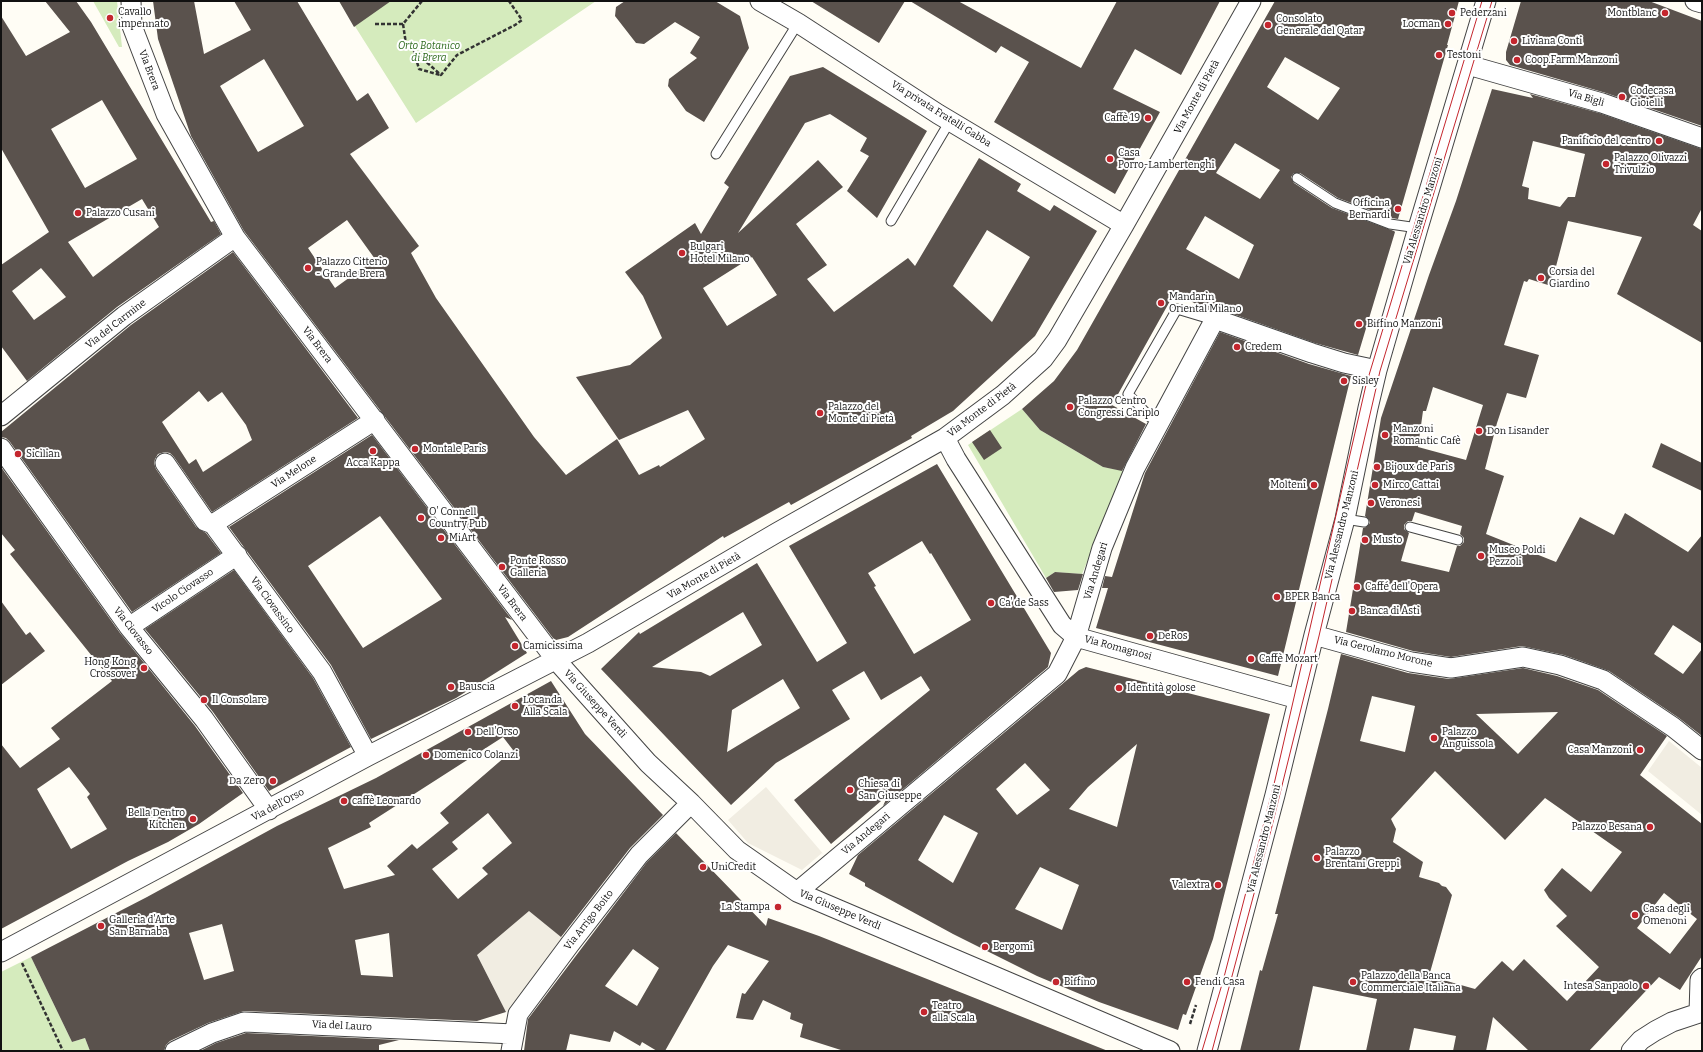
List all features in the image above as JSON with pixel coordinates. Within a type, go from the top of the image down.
[{"type":"street","name":"Via Brera","points":[[130,1],[132,26],[166,114],[235,237],[556,660]]},
{"type":"street","name":"Via privata Fratelli Gabba","points":[[760,1],[798,23],[950,121],[1124,225]]},
{"type":"street","name":"Via Monte di Pietà","points":[[556,660],[945,438],[1008,391],[1043,359],[1057,340],[1124,225],[1251,1]]},
{"type":"street","name":"Via Alessandro Manzoni","points":[[1207,1051],[1273,802],[1314,635],[1345,519],[1377,370],[1486,1]]},
{"type":"street","points":[[1696,1],[1702,3]]},
{"type":"street","name":"Via Bigli","points":[[1468,65],[1602,103],[1702,138]]},
{"type":"street","name":"Via del Carmine","points":[[1,416],[124,316],[235,237]]},
{"type":"street","points":[[1215,319],[1331,359],[1354,366],[1377,370]]},
{"type":"street","name":"Via Andegari","points":[[797,892],[1057,674],[1076,637],[1102,548],[1135,468],[1215,319]]},
{"type":"street","name":"Via Melone","points":[[213,524],[375,420]]},
{"type":"street","name":"Via Romagnosi","points":[[945,438],[956,459],[1062,625],[1076,637],[1298,699]]},
{"type":"street","name":"Via Ciovasso","points":[[1,448],[129,627],[204,719],[269,810]]},
{"type":"street","name":"Via Ciovassino","points":[[165,463],[205,521],[213,524],[322,672],[368,756]]},
{"type":"street","name":"Vicolo Ciovasso","points":[[129,627],[237,555]]},
{"type":"street","name":"Via Gerolamo Morone","points":[[1314,635],[1412,662],[1451,668],[1524,657],[1560,665],[1603,680],[1673,727],[1702,750]]},
{"type":"street","name":"Via dell'Orso","points":[[1,952],[368,756],[556,660]]},
{"type":"street","name":"Via Giuseppe Verdi","points":[[556,660],[648,763],[691,803],[737,850],[797,892],[1170,1051]]},
{"type":"street","name":"Via Arrigo Boito","points":[[512,1043],[518,1014],[570,944],[639,855],[691,803]]},
{"type":"street","points":[[1631,1051],[1641,1040],[1655,1031],[1672,1022],[1700,1013],[1700,980],[1702,978]]},
{"type":"street","name":"Via del Lauro","points":[[175,1051],[212,1033],[244,1022],[512,1043]]},
{"type":"lane","points":[[716,154],[798,23]]},
{"type":"lane","points":[[891,221],[950,121]]},
{"type":"lane","points":[[1297,178],[1335,203],[1390,224],[1418,228]]},
{"type":"lane","points":[[1160,421],[1150,417],[1128,394],[1177,309],[1215,319]]},
{"type":"lane","points":[[1345,519],[1364,522]]},
{"type":"lane","points":[[1410,527],[1458,540]]},
{"type":"path","points":[[375,24],[402,24],[422,1]]},
{"type":"path","points":[[441,75],[457,55],[522,20],[509,1]]},
{"type":"path","points":[[402,24],[406,44],[441,75]]},
{"type":"path","points":[[414,51],[418,69],[441,75]]},
{"type":"path","points":[[21,962],[63,1051]]},
{"type":"green space","points":[[93,1],[117,1],[122,47],[119,47]]},
{"type":"green space","name":"Orto Botanico di Brera","points":[[339,1],[596,1],[416,123]]},
{"type":"green space","points":[[1022,409],[1040,430],[1103,467],[1125,471],[1082,574],[1055,572],[1046,578],[968,445]]},
{"type":"green space","points":[[31,957],[72,1042],[85,1038],[90,1051],[1,1051],[1,972]]},
{"type":"shaded area","points":[[1669,741],[1702,768],[1702,815],[1648,771]]},
{"type":"shaded area","points":[[766,787],[825,856],[822,853],[802,870],[748,843],[728,820]]},
{"type":"shaded area","points":[[529,911],[563,938],[511,1010],[506,1012],[475,951]]},
{"type":"building","name":"Palazzo Cusani","points":[[45,1],[76,1],[91,22],[211,222],[214,221],[221,234],[117,307],[27,381],[1,346],[1,265],[49,232],[1,148],[1,16],[26,56],[70,32]],"holes":[[[102,100],[137,159],[85,188],[51,129]],[[142,199],[159,227],[93,277],[68,242]],[[41,268],[66,297],[34,320],[12,291]]]},
{"type":"building","points":[[153,1],[194,1],[204,54],[251,30],[234,1],[297,1],[357,101],[368,93],[389,128],[350,154],[419,246],[411,253],[436,298],[534,437],[566,475],[617,439],[639,475],[659,465],[660,467],[705,439],[688,410],[619,440],[576,377],[630,365],[662,338],[643,296],[625,272],[695,223],[701,234],[729,187],[724,183],[790,76],[823,67],[927,131],[877,218],[847,191],[869,156],[860,151],[867,138],[830,114],[805,123],[738,233],[818,160],[843,187],[796,224],[827,265],[807,279],[834,312],[908,258],[915,266],[979,158],[1021,184],[1017,191],[1050,211],[1054,205],[1097,231],[1035,336],[953,411],[911,436],[912,438],[791,505],[789,502],[724,538],[723,536],[568,637],[556,640],[244,231],[191,136],[158,39]],"holes":[[[264,59],[304,126],[258,152],[220,86]],[[347,220],[375,259],[335,288],[308,248]],[[987,230],[1030,257],[992,322],[953,286]],[[752,257],[777,295],[727,326],[703,288]]]},
{"type":"building","points":[[339,1],[391,1],[354,27]]},
{"type":"building","points":[[625,1],[715,1],[740,16],[749,48],[704,122],[686,111],[668,86],[669,79],[697,58],[690,53],[700,37],[675,22],[644,44],[636,43],[615,16],[616,7]]},
{"type":"building","points":[[811,1],[905,1],[879,43]]},
{"type":"building","points":[[910,1],[958,1],[1081,68],[1117,1],[1220,1],[1181,75],[1135,49],[1113,89],[1160,112],[1115,194],[994,122],[1029,62],[1001,46],[996,53]]},
{"type":"building","points":[[1275,1],[1459,1],[1448,45],[1398,219],[1338,198],[1300,173],[1294,173],[1291,177],[1294,183],[1332,208],[1395,232],[1358,355],[1315,343],[1219,309],[1213,308],[1208,311],[1175,292],[1112,405],[1146,424],[1122,471],[1103,467],[1040,430],[1022,409],[1054,381],[1077,350]],"holes":[[[1285,57],[1340,88],[1318,120],[1267,87]],[[1235,143],[1280,170],[1260,199],[1216,173]],[[1205,216],[1254,245],[1239,279],[1186,249]]]},
{"type":"building","points":[[1521,1],[1649,1],[1702,21],[1702,126],[1606,93],[1510,65],[1506,60],[1506,52]]},
{"type":"building","points":[[1492,89],[1533,98],[1530,94],[1599,113],[1702,149],[1702,208],[1693,225],[1702,231],[1702,343],[1617,294],[1642,237],[1568,221],[1554,274],[1548,285],[1529,279],[1527,282],[1524,281],[1504,345],[1539,355],[1526,398],[1507,393],[1497,423],[1485,469],[1504,476],[1486,534],[1556,562],[1580,517],[1614,535],[1625,513],[1688,552],[1702,535],[1702,644],[1673,625],[1654,654],[1683,674],[1702,649],[1702,736],[1679,718],[1609,671],[1564,655],[1522,646],[1451,657],[1413,651],[1346,632],[1363,528],[1370,523],[1365,516],[1381,418],[1429,275],[1456,201]],"holes":[[[1533,141],[1585,154],[1575,197],[1568,197],[1560,207],[1528,199],[1529,188],[1522,186]],[[1433,387],[1483,405],[1466,460],[1418,447],[1423,411],[1426,411]],[[1415,512],[1462,526],[1460,534],[1464,538],[1464,542],[1460,546],[1457,546],[1449,572],[1401,561],[1409,533],[1404,529],[1404,525],[1408,521],[1412,521]]]},
{"type":"building","points":[[233,252],[358,418],[212,512],[174,457],[170,453],[165,452],[158,454],[154,463],[156,469],[196,527],[206,533],[221,553],[132,612],[10,442],[6,438],[1,437],[1,432],[131,325]],"holes":[[[199,391],[208,402],[222,392],[246,425],[252,440],[203,472],[196,459],[189,464],[162,422]]]},
{"type":"building","points":[[1220,332],[1309,364],[1351,376],[1278,676],[1096,628],[1108,588],[1102,588],[1105,576],[1112,577],[1145,473]]},
{"type":"building","points":[[990,430],[1002,448],[984,460],[972,442]]},
{"type":"building","points":[[372,435],[512,620],[505,617],[527,653],[456,698],[371,739],[331,665],[229,527]],"holes":[[[380,516],[442,599],[363,648],[308,566]]]},
{"type":"building","points":[[1661,443],[1702,463],[1702,491],[1652,467]]},
{"type":"building","points":[[937,464],[1051,653],[1048,667],[883,806],[888,795],[831,844],[794,800],[930,690],[921,676],[881,700],[864,671],[832,690],[850,719],[776,763],[731,805],[601,669],[639,632],[640,634],[757,563],[817,662],[847,643],[789,546]],"holes":[[[922,541],[930,554],[931,553],[971,620],[914,654],[874,587],[876,586],[868,573]],[[743,612],[762,645],[710,676],[701,672],[652,667]],[[783,679],[800,708],[727,752],[732,710]]]},
{"type":"building","points":[[1,467],[120,633],[195,726],[243,793],[199,824],[168,842],[128,861],[1,929],[1,744],[20,768],[60,739],[51,728],[112,681],[10,554],[15,550],[1,533]],"holes":[[[69,767],[90,794],[87,797],[107,829],[71,849],[37,789]]]},
{"type":"building","points":[[234,570],[313,678],[351,747],[269,791],[213,712],[145,629]]},
{"type":"building","points":[[1055,572],[1083,574],[1078,590],[1054,592],[1046,578]]},
{"type":"building","points":[[1,601],[26,635],[30,632],[45,651],[1,685]]},
{"type":"building","points":[[1341,654],[1408,673],[1449,679],[1523,668],[1557,676],[1598,690],[1667,736],[1640,775],[1702,824],[1702,956],[1680,990],[1659,977],[1589,1051],[1529,1051],[1493,1017],[1486,1051],[1453,1051],[1456,1036],[1414,1028],[1409,1051],[1366,1051],[1377,999],[1313,986],[1299,1051],[1240,1051],[1260,970],[1262,971],[1278,914],[1275,914]],"holes":[[[1372,696],[1415,706],[1405,752],[1360,741]],[[1558,712],[1518,754],[1476,714]],[[1435,771],[1505,840],[1545,798],[1622,852],[1591,892],[1562,868],[1544,890],[1549,898],[1567,916],[1556,926],[1599,967],[1567,1001],[1524,959],[1513,971],[1502,961],[1475,989],[1429,976],[1452,895],[1446,887],[1439,883],[1419,877],[1423,862],[1393,842],[1396,829],[1391,819]],[[1664,893],[1697,919],[1670,954],[1637,928]]]},
{"type":"building","points":[[1086,667],[1270,714],[1213,939],[1186,1015],[1183,1014],[1178,1030],[1099,1002],[1037,976],[953,934],[865,886],[865,883],[849,874],[858,855],[1079,670]],"holes":[[[1137,744],[1117,827],[1069,809],[1088,787]],[[1025,763],[1050,790],[1017,815],[996,789]],[[944,815],[978,833],[953,883],[918,860]],[[1040,867],[1079,885],[1062,930],[1015,909]]]},
{"type":"building","points":[[551,681],[585,734],[663,815],[630,848],[561,937],[529,911],[477,955],[506,1012],[477,1021],[244,1011],[208,1023],[170,1041],[166,1045],[164,1051],[90,1051],[85,1038],[72,1042],[31,957],[147,897],[277,826],[376,778]],"holes":[[[503,737],[513,750],[440,813],[449,823],[417,849],[412,844],[387,866],[395,875],[344,889],[328,848],[371,827],[369,823]],[[488,813],[512,843],[482,868],[488,874],[458,899],[432,869],[458,849],[452,842]],[[222,924],[234,971],[204,980],[189,933]],[[389,933],[393,977],[361,975],[355,940]]]},
{"type":"building","points":[[676,833],[766,926],[768,918],[819,936],[1108,1051],[844,1051],[800,1037],[803,1024],[790,1019],[791,1013],[763,1000],[753,1020],[736,1018],[742,993],[745,994],[769,961],[728,945],[713,966],[665,1051],[657,1051],[642,1042],[640,1046],[614,1031],[610,1042],[570,1034],[566,1051],[524,1051],[528,1019],[647,862]],"holes":[[[633,949],[659,968],[637,1006],[605,986]]]},
{"type":"building","points":[[246,1033],[399,1040],[379,1045],[379,1051],[200,1051],[216,1043]]},
{"type":"tram line","points":[[1202,1051],[1223,981],[1275,780],[1366,385],[1482,1]]},
{"type":"tram line","points":[[1212,1051],[1271,830],[1319,636],[1380,371],[1492,1]]},
{"type":"place","name":"Pederzani","points":[[1452,13]]},
{"type":"place","name":"Montblanc","points":[[1665,13]]},
{"type":"place","name":"Cavallo impennato","points":[[110,18]]},
{"type":"place","name":"Locman","points":[[1448,24]]},
{"type":"place","name":"Consolato Generale del Qatar","points":[[1268,25]]},
{"type":"place","name":"Liviana Conti","points":[[1514,41]]},
{"type":"place","name":"Testoni","points":[[1439,55]]},
{"type":"place","name":"Coop.Farm.Manzoni","points":[[1517,60]]},
{"type":"place","name":"Codecasa Gioielli","points":[[1622,97]]},
{"type":"place","name":"Caffè 19","points":[[1148,118]]},
{"type":"place","name":"Panificio del centro","points":[[1659,141]]},
{"type":"place","name":"Casa Porro-Lambertenghi","points":[[1110,159]]},
{"type":"place","name":"Palazzo Olivazzi Trivulzio","points":[[1606,164]]},
{"type":"place","name":"Officina Bernardi","points":[[1398,209]]},
{"type":"place","name":"Palazzo Cusani","points":[[78,213]]},
{"type":"place","name":"Bulgari Hotel Milano","points":[[682,253]]},
{"type":"place","name":"Palazzo Citterio - Grande Brera","points":[[308,268]]},
{"type":"place","name":"Corsia del Giardino","points":[[1541,278]]},
{"type":"place","name":"Mandarin Oriental Milano","points":[[1161,303]]},
{"type":"place","name":"Biffino Manzoni","points":[[1359,324]]},
{"type":"place","name":"Credem","points":[[1237,347]]},
{"type":"place","name":"Sisley","points":[[1344,381]]},
{"type":"place","name":"Palazzo Centro Congressi Cariplo","points":[[1070,407]]},
{"type":"place","name":"Palazzo del Monte di Pietà","points":[[820,413]]},
{"type":"place","name":"Don Lisander","points":[[1479,431]]},
{"type":"place","name":"Manzoni Romantic Cafè","points":[[1385,435]]},
{"type":"place","name":"Montale Paris","points":[[415,449]]},
{"type":"place","name":"Acca Kappa","points":[[373,451]]},
{"type":"place","name":"Sicilian","points":[[18,454]]},
{"type":"place","name":"Bijoux de Paris","points":[[1377,467]]},
{"type":"place","name":"Molteni","points":[[1314,485]]},
{"type":"place","name":"Mirco Cattai","points":[[1375,485]]},
{"type":"place","name":"Veronesi","points":[[1371,503]]},
{"type":"place","name":"O' Connell Country Pub","points":[[421,518]]},
{"type":"place","name":"MiArt","points":[[441,538]]},
{"type":"place","name":"Musto","points":[[1365,540]]},
{"type":"place","name":"Museo Poldi Pezzoli","points":[[1481,556]]},
{"type":"place","name":"Ponte Rosso Galleria","points":[[502,567]]},
{"type":"place","name":"Caffé dell'Opera","points":[[1357,587]]},
{"type":"place","name":"BPER Banca","points":[[1277,597]]},
{"type":"place","name":"Ca' de Sass","points":[[991,603]]},
{"type":"place","name":"Banca di Asti","points":[[1352,611]]},
{"type":"place","name":"DeRos","points":[[1150,636]]},
{"type":"place","name":"Camicissima","points":[[515,646]]},
{"type":"place","name":"Caffè Mozart","points":[[1251,659]]},
{"type":"place","name":"Hong Kong Crossover","points":[[144,668]]},
{"type":"place","name":"Bauscia","points":[[451,687]]},
{"type":"place","name":"Identità golose","points":[[1119,688]]},
{"type":"place","name":"Il Consolare","points":[[204,700]]},
{"type":"place","name":"Locanda Alla Scala","points":[[515,706]]},
{"type":"place","name":"Dell'Orso","points":[[468,732]]},
{"type":"place","name":"Palazzo Anguissola","points":[[1434,738]]},
{"type":"place","name":"Casa Manzoni","points":[[1640,750]]},
{"type":"place","name":"Domenico Colanzi","points":[[426,755]]},
{"type":"place","name":"Da Zero","points":[[273,781]]},
{"type":"place","name":"Chiesa di San Giuseppe","points":[[850,790]]},
{"type":"place","name":"caffè Leonardo","points":[[344,801]]},
{"type":"place","name":"Bella Dentro Kitchen","points":[[193,819]]},
{"type":"place","name":"Palazzo Besana","points":[[1650,827]]},
{"type":"place","name":"Palazzo Brentani Greppi","points":[[1317,858]]},
{"type":"place","name":"UniCredit","points":[[703,867]]},
{"type":"place","name":"Valextra","points":[[1218,885]]},
{"type":"place","name":"La Stampa","points":[[778,907]]},
{"type":"place","name":"Casa degli Omenoni","points":[[1635,915]]},
{"type":"place","name":"Galleria d'Arte San Barnaba","points":[[101,926]]},
{"type":"place","name":"Bergomi","points":[[985,947]]},
{"type":"place","name":"Biffino","points":[[1056,982]]},
{"type":"place","name":"Fendi Casa","points":[[1187,982]]},
{"type":"place","name":"Palazzo della Banca Commerciale Italiana","points":[[1353,982]]},
{"type":"place","name":"Intesa Sanpaolo","points":[[1646,986]]},
{"type":"place","name":"Teatro alla Scala","points":[[924,1012]]}]
